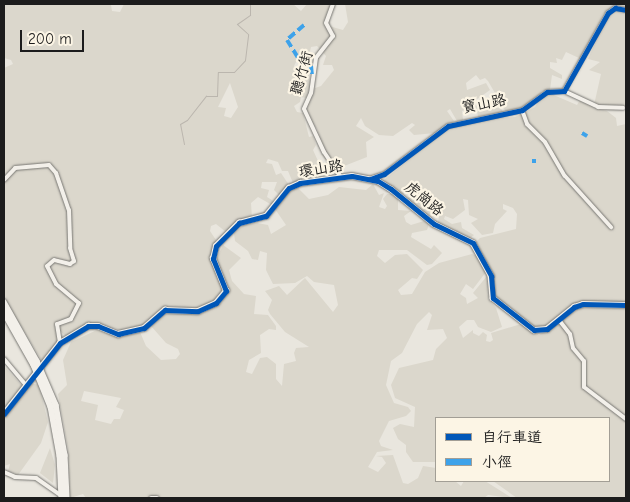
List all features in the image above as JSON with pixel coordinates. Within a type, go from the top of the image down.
[{"type":"main road","name":"環山路","points":[[4,414],[60,343],[88,326],[98,326],[118,334],[144,328],[165,310],[198,311],[216,303],[226,291],[213,252],[233,227],[266,216],[293,186],[341,177],[370,179],[382,184]]},
{"type":"main road","name":"虎崗路","points":[[382,184],[434,224],[473,243],[491,276],[493,298],[518,321],[538,331],[583,304],[626,305]]},
{"type":"main road","points":[[4,304],[38,371],[49,398],[61,455],[63,498]]},
{"type":"main road","points":[[4,312],[22,340]]},
{"type":"main road","points":[[4,316],[22,340]]},
{"type":"street","name":"聽竹街","points":[[333,4],[326,23],[333,36],[318,53],[304,109],[324,152],[341,177]]},
{"type":"street","points":[[623,108],[598,107],[564,92],[608,13],[615,8],[626,10]]},
{"type":"street","name":"寶山路","points":[[370,179],[384,174],[448,126],[522,110],[547,92],[564,92]]},
{"type":"street","points":[[522,110],[527,124],[545,142],[565,176],[611,227]]},
{"type":"street","points":[[4,180],[15,168],[49,165],[56,173],[69,210],[70,248],[74,261],[70,264],[54,260],[47,266],[56,284],[79,304],[71,319],[57,324],[60,343]]},
{"type":"street","points":[[382,184],[384,174]]},
{"type":"street","points":[[559,320],[570,334],[573,348],[584,361],[584,387],[626,419]]},
{"type":"street","points":[[4,359],[26,385]]},
{"type":"street","points":[[4,472],[16,477],[36,478],[63,498]]},
{"type":"street","points":[[151,498],[157,498]]},
{"type":"shaded area","points":[[4,4],[116,4],[111,5],[112,11],[120,12],[124,4],[293,4],[301,11],[307,4],[322,4],[332,6],[329,26],[343,30],[348,22],[345,4],[626,4],[626,8],[616,6],[603,14],[580,62],[579,58],[566,52],[562,60],[556,58],[557,63],[550,62],[550,68],[562,75],[562,79],[552,75],[550,90],[542,91],[528,107],[506,112],[488,81],[485,78],[480,80],[476,75],[466,83],[467,90],[486,83],[490,90],[473,102],[481,110],[500,107],[503,112],[478,117],[477,110],[472,112],[468,108],[462,111],[463,120],[457,121],[450,109],[447,111],[454,121],[435,133],[414,135],[409,130],[415,125],[412,123],[393,136],[379,135],[365,126],[361,118],[356,126],[374,137],[366,142],[367,157],[334,170],[321,154],[324,150],[317,129],[306,115],[307,105],[315,88],[321,86],[334,70],[332,65],[323,65],[326,56],[317,46],[311,47],[307,64],[297,60],[294,66],[302,80],[309,74],[311,87],[306,98],[301,97],[300,102],[294,106],[297,112],[303,113],[309,137],[313,136],[316,145],[313,150],[318,161],[317,180],[293,183],[288,171],[282,171],[278,162],[268,159],[266,163],[272,164],[276,175],[281,173],[289,185],[280,196],[274,190],[277,182],[262,182],[261,188],[269,190],[267,197],[275,202],[272,205],[258,197],[251,203],[252,218],[226,232],[216,224],[211,226],[210,231],[216,240],[211,257],[224,287],[221,295],[213,303],[199,308],[167,306],[142,325],[122,330],[89,323],[67,337],[60,331],[59,343],[42,361],[4,298],[4,68],[13,64],[11,60],[4,58]],"holes":[[[230,83],[238,107],[231,118],[224,116],[226,108],[218,107]]]},
{"type":"shaded area","points":[[612,11],[626,13],[626,107],[617,109],[594,105],[601,74],[589,70],[600,62],[588,59],[607,16]]},
{"type":"shaded area","points":[[549,93],[577,105],[580,100],[583,100],[594,108],[607,111],[616,118],[617,126],[626,124],[626,303],[579,302],[546,328],[534,329],[493,295],[494,280],[475,243],[480,238],[516,229],[517,214],[513,208],[503,204],[503,209],[507,211],[495,224],[493,233],[482,235],[471,223],[478,219],[469,215],[468,200],[463,199],[465,210],[453,219],[445,216],[444,219],[452,224],[461,222],[462,228],[474,235],[470,238],[441,226],[438,222],[440,212],[420,195],[418,198],[431,211],[429,218],[405,200],[416,192],[414,188],[400,196],[384,180],[445,130],[480,119],[515,117],[535,107],[542,96]]},
{"type":"shaded area","points":[[373,184],[379,195],[384,193],[379,207],[385,209],[387,206],[383,199],[387,194],[393,194],[398,199],[398,210],[411,211],[404,216],[406,222],[411,225],[424,221],[429,224],[427,230],[412,233],[411,237],[431,249],[434,245],[442,253],[432,264],[427,265],[407,250],[379,250],[377,256],[385,263],[395,255],[407,254],[423,270],[417,279],[412,278],[398,290],[401,295],[412,294],[425,272],[439,263],[472,254],[477,256],[486,272],[473,289],[466,284],[460,294],[466,298],[467,304],[478,298],[473,293],[487,276],[488,299],[496,308],[502,327],[491,332],[478,327],[474,320],[467,320],[459,327],[463,338],[473,330],[473,333],[479,336],[483,332],[487,335],[486,341],[490,342],[493,340],[491,333],[521,324],[539,335],[580,308],[626,309],[626,498],[517,498],[494,482],[610,482],[610,417],[435,417],[435,462],[413,462],[406,452],[406,445],[398,439],[393,428],[400,424],[414,427],[415,407],[395,398],[391,385],[399,368],[433,360],[436,349],[447,338],[443,329],[427,330],[432,315],[429,312],[417,324],[402,353],[391,361],[386,385],[394,403],[408,407],[411,411],[406,416],[389,421],[379,441],[381,446],[393,450],[377,452],[368,467],[378,472],[386,463],[382,457],[376,456],[393,455],[403,483],[408,484],[418,478],[423,466],[435,468],[435,482],[456,482],[461,486],[463,482],[487,482],[512,498],[488,495],[484,498],[86,498],[83,494],[70,498],[68,449],[58,394],[67,385],[63,360],[71,342],[97,330],[116,337],[140,332],[146,346],[161,360],[176,359],[180,354],[178,349],[166,343],[151,326],[162,314],[202,313],[224,299],[228,288],[216,260],[223,245],[241,258],[229,270],[232,281],[244,294],[256,296],[254,314],[268,315],[276,326],[276,330],[269,329],[260,335],[261,353],[249,360],[246,372],[252,374],[260,358],[267,357],[276,364],[276,379],[282,386],[284,364],[296,361],[294,353],[296,348],[309,347],[285,332],[270,314],[268,310],[272,300],[265,291],[279,286],[287,295],[305,278],[333,312],[338,305],[334,285],[314,282],[307,276],[295,283],[273,284],[266,270],[267,253],[260,251],[258,260],[252,259],[248,251],[235,241],[234,233],[244,225],[257,223],[268,225],[271,234],[286,225],[275,209],[288,192],[297,187],[309,199],[328,195],[339,187],[366,190]],"holes":[[[84,391],[121,398],[116,407],[124,410],[120,419],[114,419],[111,424],[95,420],[98,405],[81,401]]]},
{"type":"shaded area","points":[[4,366],[22,386],[4,410]]},
{"type":"shaded area","points":[[30,383],[39,385],[48,422],[41,443],[18,475],[8,471],[10,464],[4,466],[4,415]]},
{"type":"shaded area","points":[[50,448],[55,465],[53,483],[40,473]]},
{"type":"waterway","points":[[184,144],[180,124],[187,120],[206,96],[217,96],[218,72],[234,72],[245,60],[248,34],[237,24],[250,15],[250,4]]},
{"type":"marked path","points":[[304,25],[287,40],[300,61],[311,66],[312,76]]},
{"type":"marked path","points":[[582,133],[587,136]]},
{"type":"cycle path","points":[[370,179],[384,174],[448,126],[522,110],[547,92],[564,91],[608,13],[615,8],[626,10]]},
{"type":"cycle path","points":[[4,414],[60,343],[88,326],[98,326],[118,334],[144,328],[165,310],[198,311],[216,303],[226,291],[213,259],[216,246],[239,223],[266,216],[289,188],[300,183],[352,176],[378,181],[391,189],[434,224],[473,243],[491,276],[493,298],[534,330],[547,329],[574,307],[583,304],[626,305]]}]
